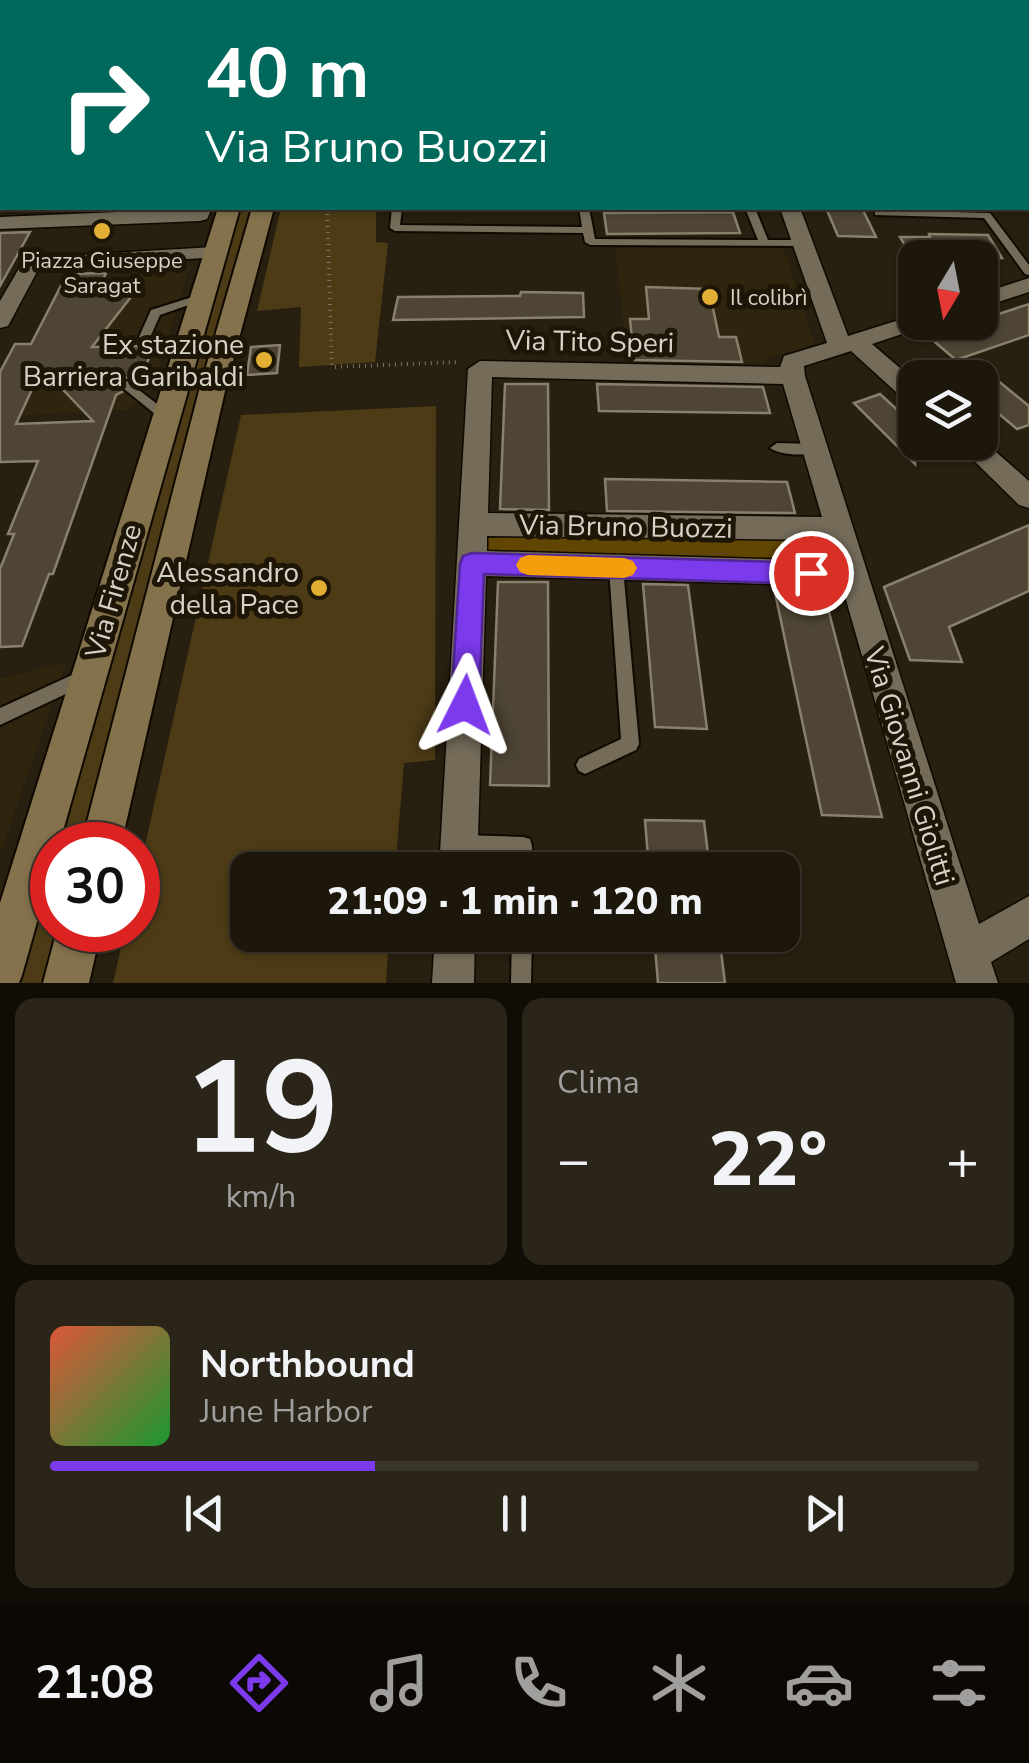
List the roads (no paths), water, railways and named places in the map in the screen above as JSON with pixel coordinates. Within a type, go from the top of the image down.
[{"type":"main road","name":"Via Firenze","points":[[0,975],[7,928],[88,676],[228,210]]},
{"type":"main road","name":"Via Firenze","points":[[106,822],[212,391],[262,210]]},
{"type":"main road","points":[[66,983],[74,952]]},
{"type":"street","points":[[0,223],[200,215],[201,210]]},
{"type":"street","points":[[791,210],[848,345],[898,382]]},
{"type":"street","points":[[0,320],[32,262],[214,254]]},
{"type":"street","points":[[998,295],[1029,285]]},
{"type":"street","points":[[793,376],[792,362],[898,328]]},
{"type":"street","name":"Via Tito Speri","points":[[458,852],[480,369],[793,376]]},
{"type":"street","name":"Via Giovanni Giolitti","points":[[793,376],[972,968]]},
{"type":"street","points":[[988,460],[1029,497]]},
{"type":"street","name":"Via Bruno Buozzi","points":[[474,524],[838,529]]},
{"type":"street","name":"Via Bruno Buozzi","points":[[472,564],[850,574]]},
{"type":"street","points":[[972,968],[1029,916]]},
{"type":"street","points":[[452,983],[454,952]]},
{"type":"lane","points":[[397,210],[394,228],[588,230]]},
{"type":"lane","points":[[584,210],[590,242],[803,243]]},
{"type":"lane","points":[[751,210],[764,242]]},
{"type":"lane","points":[[878,213],[988,214],[1029,272]]},
{"type":"lane","points":[[145,337],[154,313],[202,296]]},
{"type":"lane","points":[[127,385],[165,416]]},
{"type":"lane","points":[[777,448],[815,449]]},
{"type":"lane","points":[[585,765],[630,744],[616,568]]},
{"type":"lane","points":[[0,717],[88,676]]},
{"type":"lane","points":[[488,852],[523,846],[523,852]]},
{"type":"lane","points":[[521,983],[522,952]]},
{"type":"place","name":"Piazza Giuseppe Saragat","points":[[102,231]]},
{"type":"place","name":"Il colibrì","points":[[710,297]]},
{"type":"place","name":"Ex stazione Barriera Garibaldi","points":[[264,360]]},
{"type":"place","name":"Alessandro della Pace","points":[[319,588]]}]
